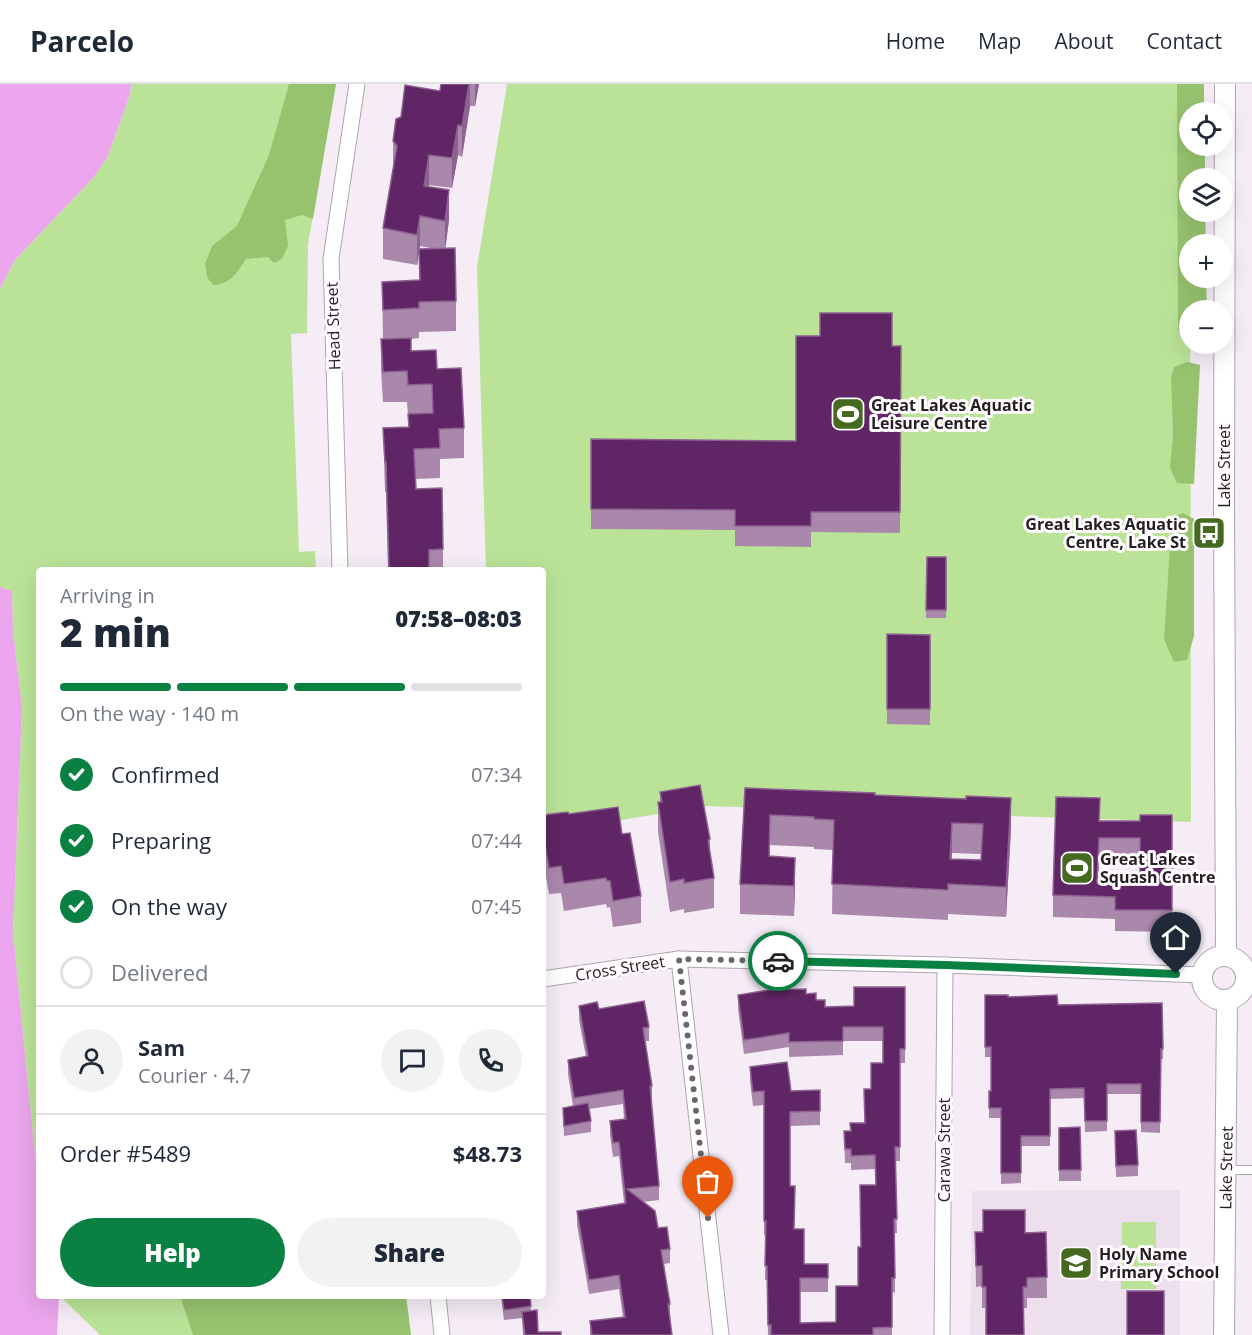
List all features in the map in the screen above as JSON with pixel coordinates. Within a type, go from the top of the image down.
[{"type":"street","name":"Head Street","points":[[340,567],[331,259],[357,84]]},
{"type":"street","name":"Lake Street","points":[[1225,84],[1226,955]]},
{"type":"street","points":[[1226,955],[1243,966],[1249,979],[1241,993],[1227,1000],[1214,998],[1208,994],[1204,989],[1201,975],[1203,969],[1213,958],[1226,955]]},
{"type":"street","points":[[679,959],[721,1335]]},
{"type":"street","name":"Cross Street","points":[[546,979],[679,959],[945,965],[1201,975]]},
{"type":"street","name":"Carawa Street","points":[[942,1335],[945,965]]},
{"type":"street","name":"Lake Street","points":[[1224,1335],[1227,1000]]},
{"type":"street","points":[[438,1299],[442,1335]]},
{"type":"lane","points":[[1226,1170],[1252,1170]]},
{"type":"shaded area","points":[[0,84],[131,84],[130,95],[107,158],[93,178],[15,260],[0,289]]},
{"type":"shaded area","points":[[0,587],[12,591],[13,631],[22,708],[13,933],[36,1165],[36,1299],[59,1299],[57,1335],[0,1335]]},
{"type":"shaded area","name":"Holy Name Primary School","points":[[1180,1190],[1180,1335],[970,1335],[972,1191]]},
{"type":"green space","points":[[131,84],[336,84],[308,244],[307,333],[291,334],[299,552],[315,551],[316,567],[36,567],[36,1165],[13,933],[22,708],[13,631],[12,591],[0,587],[0,289],[15,260],[93,178],[107,158],[130,95]]},
{"type":"green space","points":[[289,84],[336,84],[313,219],[302,215],[285,220],[288,246],[282,259],[274,263],[268,257],[246,259],[229,280],[213,285],[207,277],[205,264],[212,246],[237,226],[269,155]]},
{"type":"green space","points":[[507,84],[1190,84],[1190,102],[1179,102],[1179,156],[1190,156],[1190,168],[1179,168],[1179,222],[1190,222],[1190,234],[1179,234],[1179,288],[1190,288],[1190,300],[1179,300],[1179,354],[1190,354],[1191,822],[706,806],[546,833],[546,567],[486,567],[477,267]]},
{"type":"green space","points":[[1177,84],[1204,84],[1204,102],[1179,102],[1179,156],[1205,156],[1205,168],[1179,168],[1179,222],[1205,222],[1206,234],[1179,234],[1179,288],[1206,288],[1207,300],[1179,300],[1179,332]]},
{"type":"green space","points":[[1187,362],[1200,365],[1194,484],[1177,483],[1170,468],[1173,435],[1171,377],[1174,367]]},
{"type":"green space","points":[[1183,513],[1194,519],[1194,636],[1187,660],[1174,662],[1164,639],[1172,517]]},
{"type":"green space","points":[[1122,1222],[1156,1222],[1156,1289],[1121,1289]]},
{"type":"green space","points":[[63,1299],[406,1299],[411,1335],[100,1335]]},
{"type":"green space","points":[[181,1299],[406,1299],[411,1335],[193,1335]]},
{"type":"building","points":[[441,84],[469,84],[462,126],[458,125],[452,158],[429,155],[424,186],[449,190],[445,221],[420,216],[417,235],[383,228],[397,146],[393,141],[396,119],[401,117],[405,85],[440,91]]},
{"type":"building","points":[[455,248],[456,301],[419,302],[419,308],[383,310],[382,282],[420,280],[419,249]]},
{"type":"building","points":[[820,313],[892,313],[892,346],[901,346],[900,512],[811,512],[811,526],[735,526],[735,510],[591,509],[591,439],[796,441],[796,336],[820,336]]},
{"type":"building","points":[[411,338],[411,351],[436,350],[437,369],[461,368],[464,428],[439,429],[440,448],[414,449],[416,489],[442,488],[443,549],[429,550],[429,567],[389,567],[383,428],[409,427],[408,414],[433,413],[432,384],[408,385],[407,371],[383,372],[381,339]]},
{"type":"building","points":[[927,557],[946,557],[946,610],[926,610]]},
{"type":"building","points":[[887,634],[930,635],[930,709],[887,709]]},
{"type":"building","points":[[700,785],[710,839],[708,840],[714,878],[684,883],[684,879],[670,882],[658,802],[662,802],[660,792]]},
{"type":"building","points":[[745,788],[966,799],[966,796],[1011,798],[1006,887],[948,884],[948,890],[832,884],[834,820],[770,815],[769,856],[795,858],[794,886],[740,884]],"holes":[[[952,823],[983,824],[981,860],[950,859]]]},
{"type":"building","points":[[1056,797],[1100,798],[1099,821],[1140,821],[1140,815],[1172,815],[1172,910],[1115,910],[1115,897],[1053,895]],"holes":[[[1099,838],[1140,838],[1140,883],[1097,883]]]},
{"type":"building","points":[[618,807],[622,834],[630,833],[641,896],[613,901],[610,881],[606,878],[564,884],[561,866],[549,868],[546,850],[546,815],[568,812],[569,814]]},
{"type":"building","points":[[854,987],[905,987],[905,1049],[900,1049],[900,1147],[895,1147],[897,1219],[894,1219],[895,1278],[892,1278],[892,1327],[873,1328],[873,1335],[771,1335],[771,1325],[768,1325],[767,1266],[765,1266],[764,1091],[753,1092],[750,1067],[787,1062],[791,1091],[820,1090],[820,1111],[790,1112],[790,1186],[795,1186],[794,1229],[804,1229],[804,1264],[828,1264],[828,1278],[800,1278],[800,1323],[836,1322],[836,1286],[858,1286],[858,1247],[861,1247],[860,1185],[876,1185],[875,1155],[851,1156],[851,1149],[845,1149],[844,1131],[851,1131],[850,1123],[865,1123],[864,1089],[871,1089],[871,1063],[883,1063],[883,1027],[843,1027],[843,1041],[789,1042],[789,1033],[744,1040],[738,995],[769,990],[806,989],[806,994],[816,993],[816,1000],[825,1000],[825,1007],[854,1006]]},
{"type":"building","points":[[985,995],[1008,995],[1008,997],[1057,995],[1058,1005],[1162,1003],[1160,1122],[1141,1122],[1141,1084],[1107,1084],[1107,1121],[1085,1121],[1084,1088],[1050,1089],[1050,1136],[1021,1136],[1021,1173],[1001,1173],[1001,1108],[989,1108],[991,1047],[985,1047]]},
{"type":"building","points":[[644,1001],[649,1027],[643,1028],[652,1086],[650,1086],[659,1186],[627,1189],[655,1211],[658,1228],[667,1227],[670,1249],[661,1250],[670,1304],[668,1304],[672,1335],[592,1335],[590,1321],[625,1317],[619,1275],[589,1280],[577,1211],[626,1203],[619,1142],[613,1143],[610,1121],[626,1119],[623,1090],[574,1098],[568,1060],[588,1056],[579,1006],[597,1002],[599,1009]]},
{"type":"building","points":[[588,1103],[591,1121],[564,1126],[563,1108]]},
{"type":"building","points":[[1080,1127],[1081,1170],[1059,1170],[1059,1128]]},
{"type":"building","points":[[1136,1130],[1138,1165],[1116,1166],[1115,1131]]},
{"type":"building","points":[[983,1210],[1025,1210],[1025,1233],[1046,1232],[1047,1277],[1027,1278],[1027,1287],[1023,1287],[1024,1335],[986,1335],[986,1287],[982,1287],[982,1266],[976,1266],[975,1232],[983,1232]]},
{"type":"building","points":[[1127,1291],[1164,1291],[1164,1335],[1127,1335]]},
{"type":"building","points":[[502,1299],[530,1299],[531,1306],[504,1310]]},
{"type":"building","points":[[537,1310],[538,1332],[561,1332],[561,1335],[525,1335],[522,1312]]},
{"type":"way so far","points":[[708,1218],[679,959],[778,961]]},
{"type":"place","name":"Great Lakes Aquatic Leisure Centre","points":[[848,414]]},
{"type":"place","name":"Great Lakes Aquatic Centre, Lake St","points":[[1209,533]]},
{"type":"place","name":"Great Lakes Squash Centre","points":[[1077,868]]},
{"type":"place","name":"Holy Name Primary School","points":[[1076,1263]]},
{"type":"route","points":[[778,961],[1176,974]]}]
